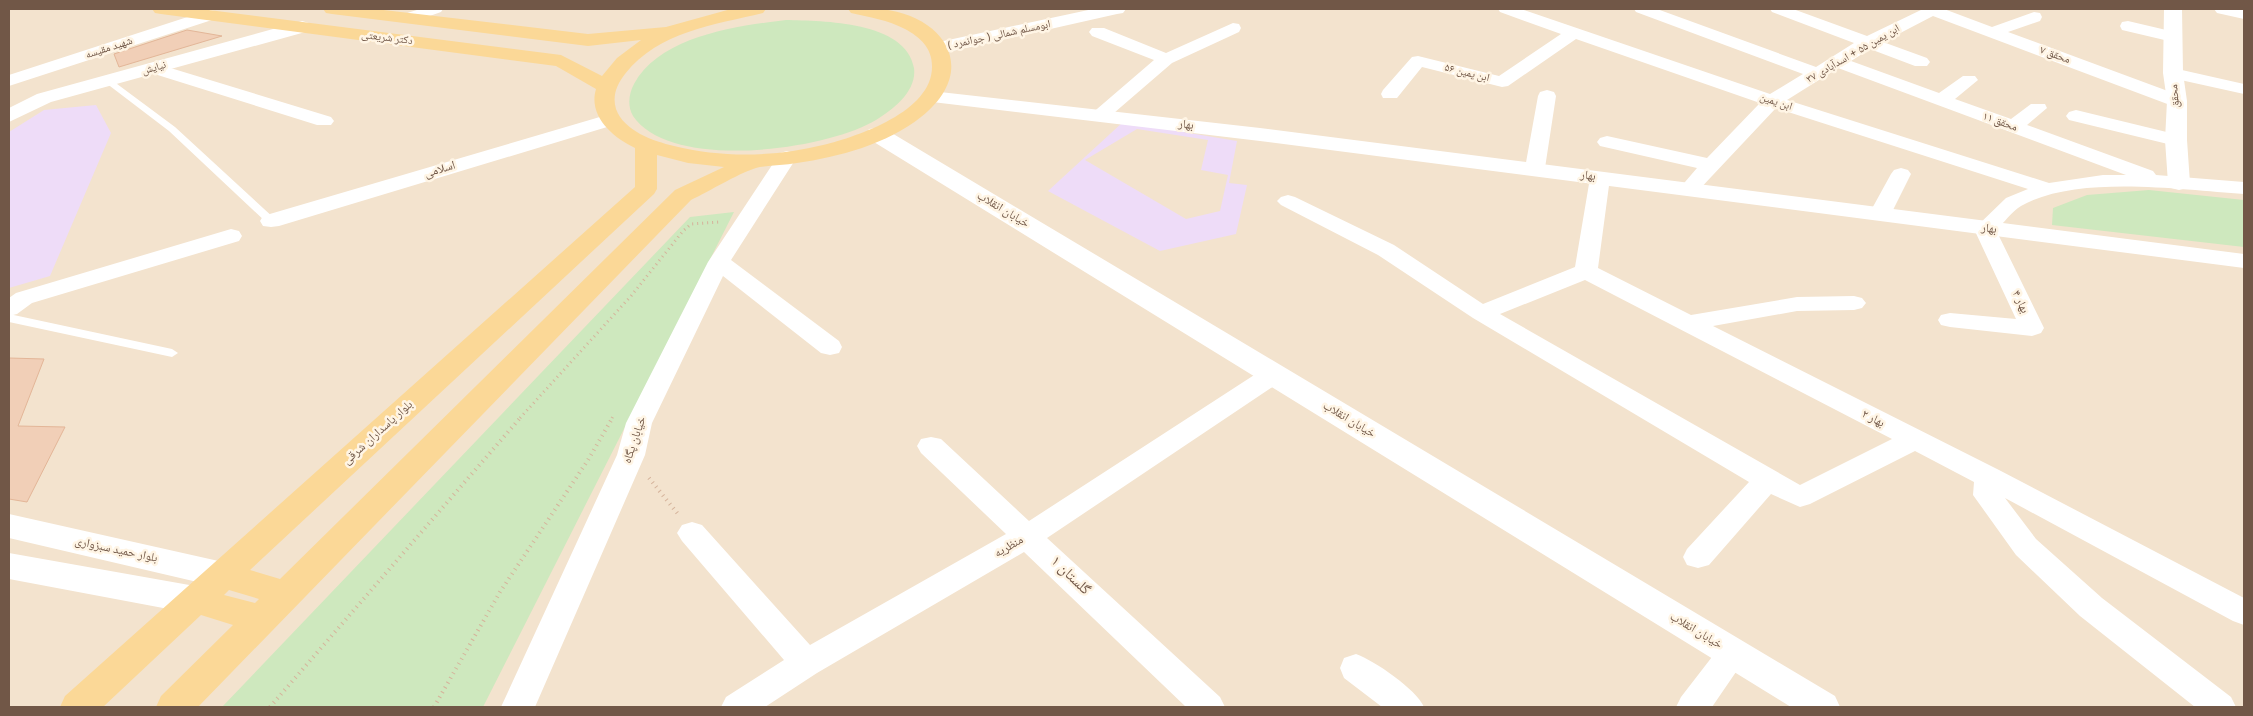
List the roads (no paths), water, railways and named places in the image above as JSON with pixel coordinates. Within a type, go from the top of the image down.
[{"type":"main road","name":"دکتر شریعتی","points":[[161,9],[561,61],[606,86]]},
{"type":"main road","name":"دکتر شریعتی","points":[[332,9],[588,40],[673,31]]},
{"type":"main road","points":[[757,9],[714,17],[673,31],[642,47],[619,66],[606,86],[604,103],[610,120],[624,134],[646,146],[677,155],[706,159],[756,160],[787,158],[841,146],[877,134],[909,116],[931,97],[944,72],[939,48],[902,14],[857,9]]},
{"type":"main road","name":"ابومسلم شمالی ( جوانمرد )","points":[[939,48],[1117,9]]},
{"type":"main road","name":"محقق","points":[[2171,182],[2176,140],[2177,101],[2173,72],[2173,9]]},
{"type":"main road","points":[[2223,9],[2244,14]]},
{"type":"main road","points":[[431,44],[449,39],[461,32],[458,24]]},
{"type":"main road","name":"نیایش","points":[[9,116],[44,98],[302,27]]},
{"type":"main road","name":"بهار","points":[[931,97],[1100,115],[1535,168],[1985,229],[2244,261]]},
{"type":"main road","name":"خیابان انقلاب","points":[[877,134],[1822,707]]},
{"type":"main road","name":"بلوار پاسداران شرقی","points":[[78,707],[646,189],[646,146]]},
{"type":"main road","points":[[174,707],[683,195],[756,160]]},
{"type":"main road","points":[[2214,257],[2244,266]]},
{"type":"main road","name":"بلوار حمید سبزواری","points":[[9,526],[223,574]]},
{"type":"main road","points":[[188,566],[237,551],[260,540]]},
{"type":"main road","points":[[9,566],[195,600],[262,619]]},
{"type":"main road","points":[[223,574],[286,594]]},
{"type":"street","points":[[410,18],[435,9]]},
{"type":"street","name":"ابن یمین","points":[[1506,9],[1772,101],[2048,189]]},
{"type":"street","points":[[1642,9],[1816,74]]},
{"type":"street","points":[[1778,9],[1921,62]]},
{"type":"street","name":"ابن یمین ۵۵ + اسدآبادی ۳۷","points":[[1689,189],[1772,101],[1867,43],[1934,9]]},
{"type":"street","name":"محقق ۷","points":[[1934,9],[2177,101]]},
{"type":"street","name":"شهید مقیسه","points":[[9,81],[209,15]]},
{"type":"street","points":[[1993,32],[2034,17]]},
{"type":"street","points":[[2128,26],[2173,37]]},
{"type":"street","points":[[1100,115],[1166,59],[1233,28]]},
{"type":"street","points":[[1098,32],[1166,59]]},
{"type":"street","name":"ابن یمین ۵۶","points":[[1390,94],[1418,61],[1502,82],[1575,32]]},
{"type":"street","name":"محقق ۱۱","points":[[1838,62],[2171,182]]},
{"type":"street","points":[[154,68],[324,121]]},
{"type":"street","points":[[2173,72],[2244,89]]},
{"type":"street","points":[[1941,100],[1969,80]]},
{"type":"street","points":[[1535,168],[1547,96]]},
{"type":"street","points":[[2013,126],[2038,108]]},
{"type":"street","points":[[2076,116],[2176,140]]},
{"type":"street","name":"اسلامی","points":[[271,221],[610,120]]},
{"type":"street","points":[[1607,142],[1711,165]]},
{"type":"street","name":"خیابان پگاه","points":[[518,707],[631,455],[639,423],[720,262],[787,158]]},
{"type":"street","points":[[1880,214],[1901,174]]},
{"type":"street","points":[[1481,313],[1586,272],[1600,178]]},
{"type":"street","points":[[1985,229],[2013,202],[2048,189],[2103,181],[2171,182],[2244,188]]},
{"type":"street","points":[[1288,201],[1386,250],[1481,313],[1767,480],[1800,497],[1914,440]]},
{"type":"street","name":"بهار ۴","points":[[1950,320],[2032,328],[1985,229]]},
{"type":"street","points":[[9,309],[24,298],[231,236]]},
{"type":"street","points":[[720,262],[830,346]]},
{"type":"street","name":"بهار ۲","points":[[1586,272],[1989,477],[2244,612]]},
{"type":"street","points":[[1687,324],[1796,304],[1854,303]]},
{"type":"street","name":"منظریه","points":[[738,707],[806,663],[1028,536],[1274,374]]},
{"type":"street","name":"گلستان ۱","points":[[931,446],[1208,707]]},
{"type":"street","points":[[1989,477],[1987,495],[2026,547],[2091,607],[2219,707]]},
{"type":"street","points":[[1698,557],[1767,480]]},
{"type":"street","points":[[692,532],[806,663]]},
{"type":"street","points":[[183,707],[205,696],[340,558],[347,533]]},
{"type":"street","points":[[1694,707],[1733,654]]},
{"type":"street","points":[[1356,668],[1407,707]]},
{"type":"lane","points":[[108,81],[172,129],[271,221]]},
{"type":"lane","points":[[9,318],[172,353]]}]
